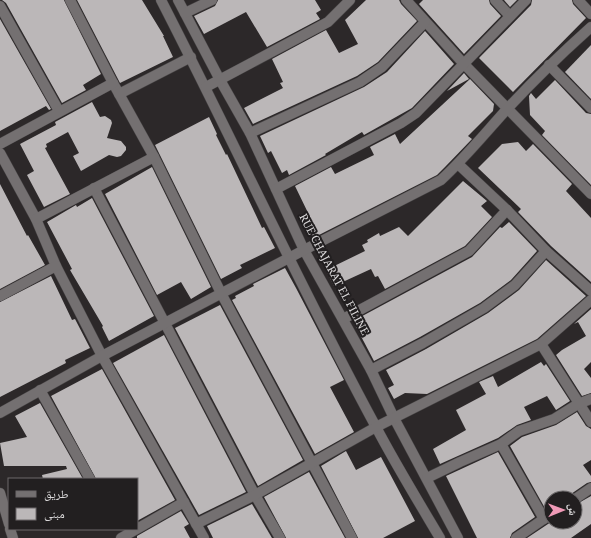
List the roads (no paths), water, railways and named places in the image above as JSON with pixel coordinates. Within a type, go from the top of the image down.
[{"type":"street","points":[[70,0],[154,157],[221,293],[352,538]]},
{"type":"street","points":[[161,0],[206,87],[289,258],[376,427],[440,538]]},
{"type":"street","name":"RUE CHAJARAT EL FILINE","points":[[178,0],[250,133],[304,250],[371,370],[394,418],[458,538]]},
{"type":"street","points":[[185,13],[212,0]]},
{"type":"street","points":[[206,87],[328,22],[350,0]]},
{"type":"street","points":[[406,0],[463,63],[591,194]]},
{"type":"street","points":[[495,0],[510,16]]},
{"type":"street","points":[[276,189],[406,120],[416,113],[526,0]]},
{"type":"street","points":[[578,0],[591,14]]},
{"type":"street","points":[[0,6],[58,111]]},
{"type":"street","points":[[250,133],[360,82],[382,67],[425,22]]},
{"type":"street","points":[[0,413],[102,356],[221,293],[441,180],[458,164],[549,65],[591,27]]},
{"type":"street","points":[[119,94],[191,58]]},
{"type":"street","points":[[549,65],[591,108]]},
{"type":"street","points":[[0,144],[113,82]]},
{"type":"street","points":[[0,153],[36,219],[56,266],[102,356],[204,538]]},
{"type":"street","points":[[36,219],[154,157]]},
{"type":"street","points":[[458,164],[507,210],[546,251],[591,292]]},
{"type":"street","points":[[94,188],[164,324],[255,495],[280,538]]},
{"type":"street","points":[[343,320],[470,251],[507,210]]},
{"type":"street","points":[[371,370],[423,343],[484,308],[515,285],[546,251]]},
{"type":"street","points":[[0,296],[56,266]]},
{"type":"street","points":[[196,524],[255,495],[376,427],[541,344],[591,300]]},
{"type":"street","points":[[541,344],[578,404],[591,422]]},
{"type":"street","points":[[40,390],[89,478]]},
{"type":"street","points":[[427,478],[501,444],[519,431],[554,418],[578,404],[591,399]]},
{"type":"street","points":[[501,444],[543,509]]},
{"type":"street","points":[[0,493],[8,521]]},
{"type":"street","points":[[138,526],[184,502]]},
{"type":"street","points":[[516,538],[543,520]]},
{"type":"street","points":[[122,535],[131,530]]}]
